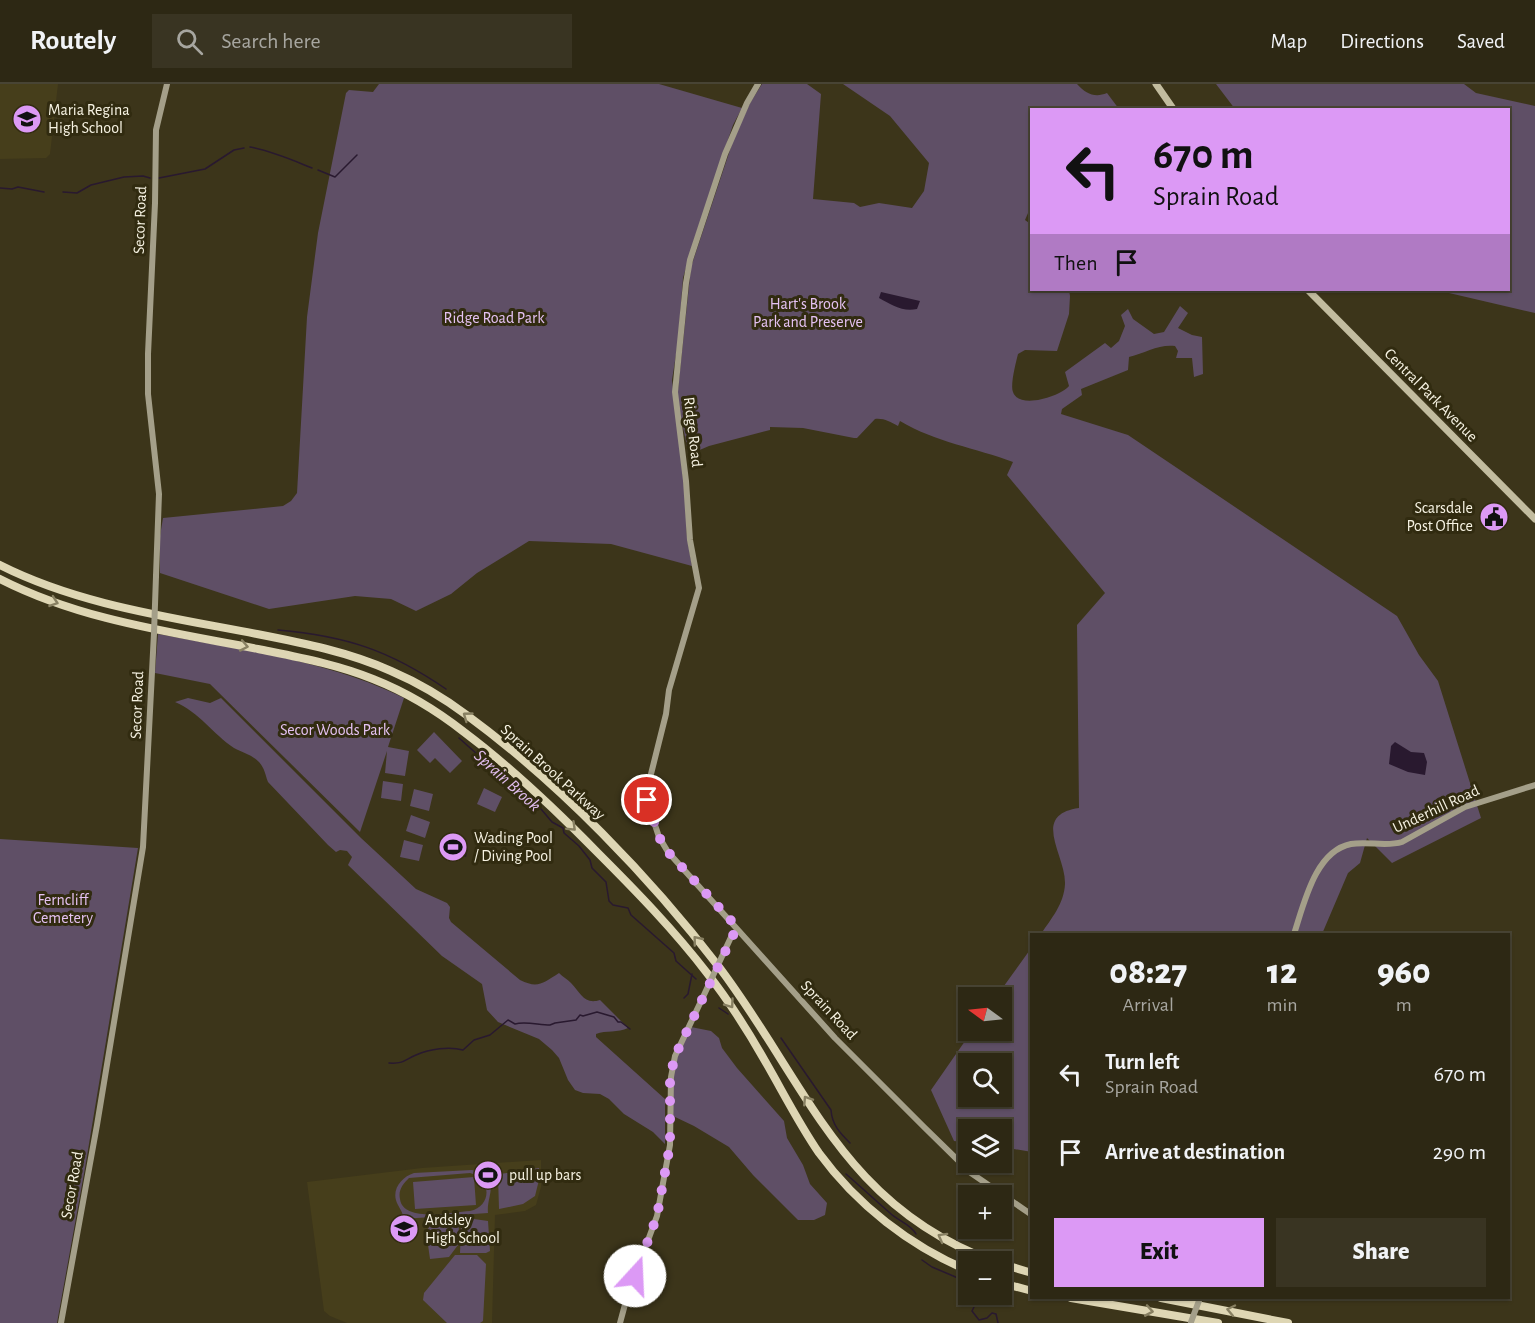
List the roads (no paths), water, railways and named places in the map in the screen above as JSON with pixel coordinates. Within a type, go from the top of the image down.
[{"type":"highway","name":"Sprain Brook Parkway","points":[[0,565],[44,584],[102,602],[300,642],[352,656],[403,676],[455,706],[498,739],[553,788],[611,844],[671,909],[734,988],[822,1123],[868,1181],[893,1204],[926,1228],[970,1251]]},
{"type":"highway","name":"Sprain Brook Parkway","points":[[0,579],[47,600],[86,612],[295,656],[347,670],[385,684],[455,724],[552,808],[624,879],[688,949],[740,1020],[812,1142],[850,1189],[874,1213],[906,1237],[958,1266]]},
{"type":"highway","points":[[1012,1267],[1030,1272]]},
{"type":"highway","points":[[1012,1286],[1030,1290]]},
{"type":"highway","points":[[1077,1299],[1218,1323]]},
{"type":"highway","points":[[1167,1299],[1217,1307],[1288,1323]]},
{"type":"main road","points":[[1156,84],[1173,108]]},
{"type":"main road","name":"Central Park Avenue","points":[[1309,291],[1535,519]]},
{"type":"street","name":"Secor Road","points":[[61,1323],[97,1125],[143,847],[159,494],[148,394],[148,354],[156,130],[167,84]]},
{"type":"street","name":"Ridge Road","points":[[647,790],[669,690],[699,588],[690,540],[686,481],[675,392],[686,283],[690,260],[725,154],[747,103],[758,84]]},
{"type":"street","name":"Underhill Road","points":[[1294,933],[1317,873],[1330,854],[1350,844],[1402,842],[1465,807],[1535,785]]},
{"type":"street","name":"Sprain Road","points":[[647,790],[659,837],[668,852],[836,1038],[971,1173],[1030,1214]]},
{"type":"street","points":[[620,1323],[627,1297],[657,1216],[670,1145],[670,1077],[675,1056],[737,927]]},
{"type":"street","points":[[1191,1323],[1200,1299]]},
{"type":"waterway","points":[[250,147],[274,153],[312,168]]},
{"type":"waterway","points":[[159,178],[205,169],[234,150],[244,148]]},
{"type":"waterway","points":[[318,170],[335,177],[357,155]]},
{"type":"waterway","points":[[63,192],[77,193],[91,185],[124,177],[150,178]]},
{"type":"waterway","points":[[0,188],[18,187],[44,192]]},
{"type":"waterway","name":"Sprain Brook","points":[[278,630],[325,636],[366,647],[405,664],[446,689]]},
{"type":"waterway","name":"Sprain Brook","points":[[459,738],[541,809],[552,822],[563,828],[564,833],[579,846],[590,860],[592,868],[606,882],[609,901],[613,905],[628,908],[631,915],[674,953],[676,961],[696,979]]},
{"type":"waterway","points":[[684,998],[688,994],[692,974]]},
{"type":"waterway","name":"Sprain Brook","points":[[719,1008],[728,1014]]},
{"type":"waterway","points":[[389,1063],[401,1062],[433,1050],[446,1048],[463,1050],[474,1040],[490,1035],[508,1020],[515,1024],[550,1025],[576,1020],[580,1015],[597,1012],[614,1017],[630,1029]]},
{"type":"waterway","name":"Sprain Brook","points":[[781,1038],[831,1110],[837,1128],[850,1143]]},
{"type":"waterway","name":"Sprain Brook","points":[[846,1174],[916,1234]]},
{"type":"waterway","name":"Sprain Brook","points":[[922,1260],[958,1278]]},
{"type":"waterway","name":"Sprain Brook","points":[[975,1305],[972,1311],[979,1320],[987,1318],[992,1313],[996,1314],[998,1323]]},
{"type":"place","name":"Maria Regina High School","points":[[27,119]]},
{"type":"place","name":"Scarsdale Post Office","points":[[1494,517]]},
{"type":"place","name":"Wading Pool / Diving Pool","points":[[453,847]]},
{"type":"place","name":"pull up bars","points":[[488,1175]]},
{"type":"place","name":"Ardsley High School","points":[[404,1229]]},
{"type":"park label","name":"Hart's Brook Park and Preserve","points":[[808,313]]},
{"type":"park label","name":"Ridge Road Park","points":[[494,318]]},
{"type":"park label","name":"Secor Woods Park","points":[[335,730]]},
{"type":"park label","name":"Ferncliff Cemetery","points":[[63,909]]}]
